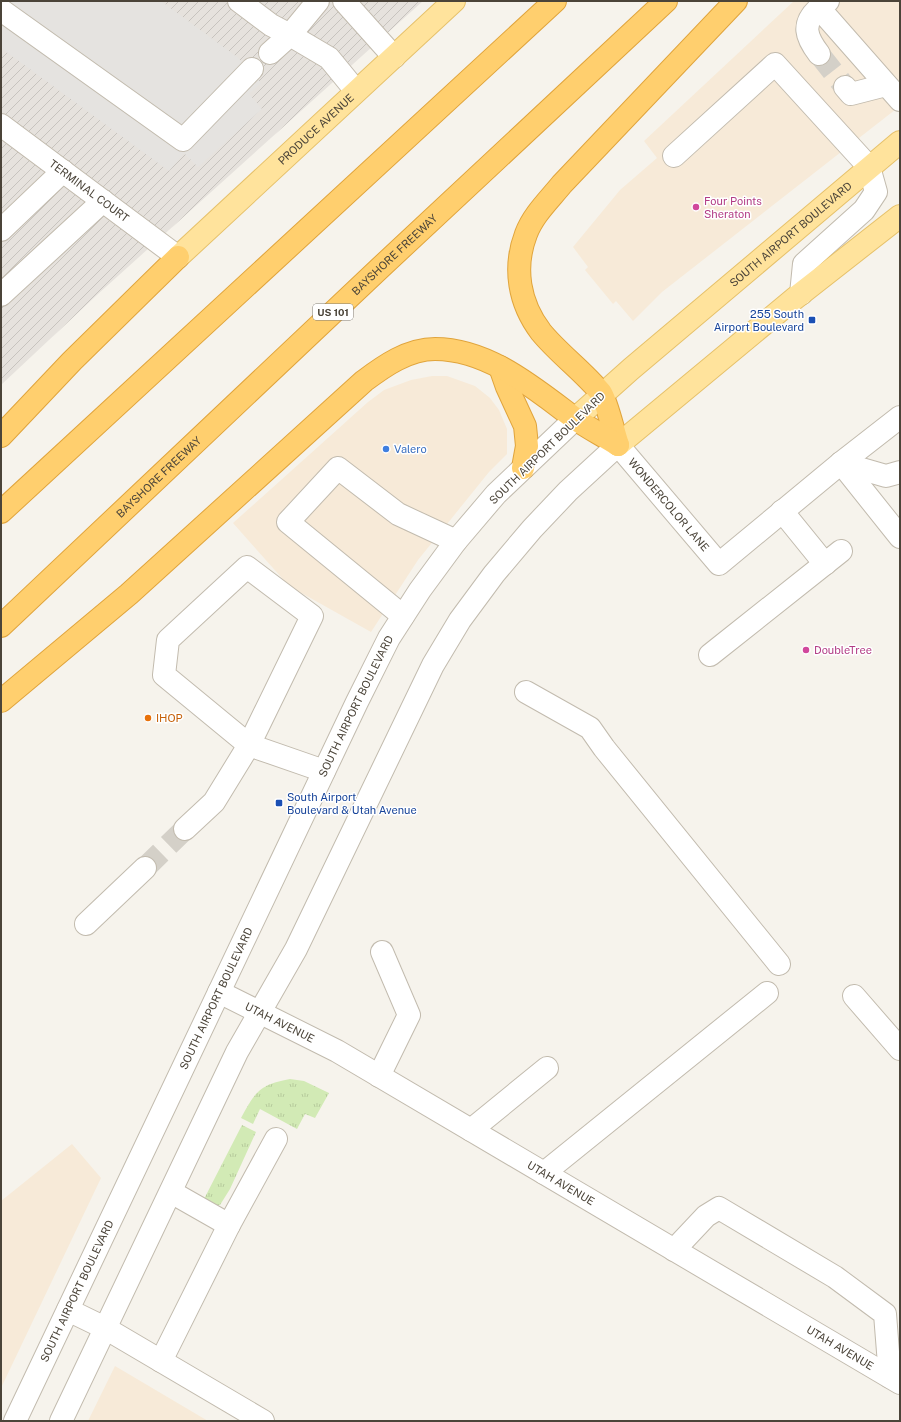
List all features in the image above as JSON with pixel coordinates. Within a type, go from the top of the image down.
[{"type":"highway","points":[[1,512],[556,1]]},
{"type":"highway","name":"BAYSHORE FREEWAY","points":[[1,626],[381,267],[666,1]]},
{"type":"highway","points":[[618,445],[602,395],[542,332],[526,308],[519,284],[519,259],[526,233],[538,213],[562,184],[736,1]]},
{"type":"highway","points":[[1,436],[72,361],[178,257]]},
{"type":"highway","points":[[1,701],[129,594],[364,381],[386,364],[412,353],[435,349],[470,354],[500,367],[575,419],[618,445]]},
{"type":"highway","points":[[500,367],[507,387],[525,426],[527,446],[523,468]]},
{"type":"main road","name":"PRODUCE AVENUE","points":[[178,257],[454,1]]},
{"type":"main road","name":"SOUTH AIRPORT BOULEVARD","points":[[575,419],[900,142]]},
{"type":"main road","points":[[618,445],[801,294],[900,216]]},
{"type":"street","points":[[239,1],[271,25],[329,58],[356,91]]},
{"type":"street","points":[[270,53],[290,35],[318,1]]},
{"type":"street","points":[[344,1],[394,57]]},
{"type":"street","points":[[819,54],[809,41],[807,33],[808,22],[813,14],[823,4],[893,93]]},
{"type":"street","points":[[1,10],[182,140],[252,69]]},
{"type":"street","points":[[674,156],[775,64],[869,167],[876,192],[864,210],[804,264],[801,294]]},
{"type":"street","points":[[845,87],[851,94],[893,93]]},
{"type":"street","name":"TERMINAL COURT","points":[[1,125],[178,257]]},
{"type":"street","points":[[1,230],[63,172]]},
{"type":"street","points":[[1,294],[103,201]]},
{"type":"street","points":[[710,655],[833,557],[782,511],[900,417]]},
{"type":"street","name":"SOUTH AIRPORT BOULEVARD","points":[[16,1421],[324,771],[389,638],[420,590],[456,541],[496,494],[575,419]]},
{"type":"street","points":[[61,1421],[237,1052],[296,949],[433,665],[460,620],[494,574],[532,529],[568,491],[618,445]]},
{"type":"street","name":"WONDERCOLOR LANE","points":[[618,445],[719,564],[782,511]]},
{"type":"street","points":[[841,463],[886,476],[900,472]]},
{"type":"street","points":[[841,463],[900,537]]},
{"type":"street","points":[[403,616],[288,522],[338,468],[398,514],[456,541]]},
{"type":"street","points":[[186,829],[214,802],[249,745],[312,616],[247,567],[168,640],[164,675],[249,745],[324,771]]},
{"type":"street","points":[[526,692],[590,728],[604,748],[779,964]]},
{"type":"street","points":[[86,924],[145,868]]},
{"type":"street","points":[[379,1076],[409,1015],[382,952]]},
{"type":"street","name":"UTAH AVENUE","points":[[219,992],[337,1051],[895,1380]]},
{"type":"street","points":[[544,1173],[766,993]]},
{"type":"street","points":[[854,996],[900,1049]]},
{"type":"street","points":[[471,1130],[548,1068]]},
{"type":"street","points":[[161,1360],[276,1139]]},
{"type":"street","points":[[171,1192],[230,1225]]},
{"type":"street","points":[[674,1250],[706,1216],[719,1208],[835,1277],[886,1314],[895,1380]]},
{"type":"street","points":[[68,1310],[105,1328],[263,1421]]},
{"type":"shaded area","points":[[1,1],[423,1],[98,294],[1,385]]},
{"type":"shaded area","points":[[1,1],[161,1],[237,57],[261,83],[249,94],[262,109],[198,167],[184,153],[169,171],[1,48]]},
{"type":"shaded area","points":[[794,1],[900,1],[900,106],[662,292],[633,321],[616,301],[613,304],[585,270],[588,267],[573,247],[620,190],[657,158],[644,141]]},
{"type":"shaded area","points":[[432,376],[447,376],[475,386],[490,398],[499,410],[507,429],[507,454],[489,472],[418,560],[371,632],[289,586],[233,523],[368,402],[384,390],[411,380]]},
{"type":"shaded area","points":[[72,1144],[101,1178],[1,1388],[1,1201]]},
{"type":"shaded area","points":[[115,1366],[208,1421],[88,1421]]},
{"type":"green space","points":[[290,1079],[304,1081],[329,1093],[315,1118],[305,1114],[297,1129],[260,1109],[253,1124],[241,1118],[255,1095],[265,1087]]},
{"type":"green space","points":[[242,1125],[256,1132],[230,1189],[220,1205],[211,1206],[203,1201]]},
{"type":"tunnel","points":[[819,54],[845,87]]},
{"type":"tunnel","points":[[145,868],[185,829]]},
{"type":"place","name":"Four Points Sheraton","points":[[696,207]]},
{"type":"place","name":"255 South Airport Boulevard","points":[[812,320]]},
{"type":"place","name":"Valero","points":[[386,449]]},
{"type":"place","name":"DoubleTree","points":[[806,650]]},
{"type":"place","name":"IHOP","points":[[148,718]]},
{"type":"place","name":"South Airport Boulevard & Utah Avenue","points":[[279,803]]}]
